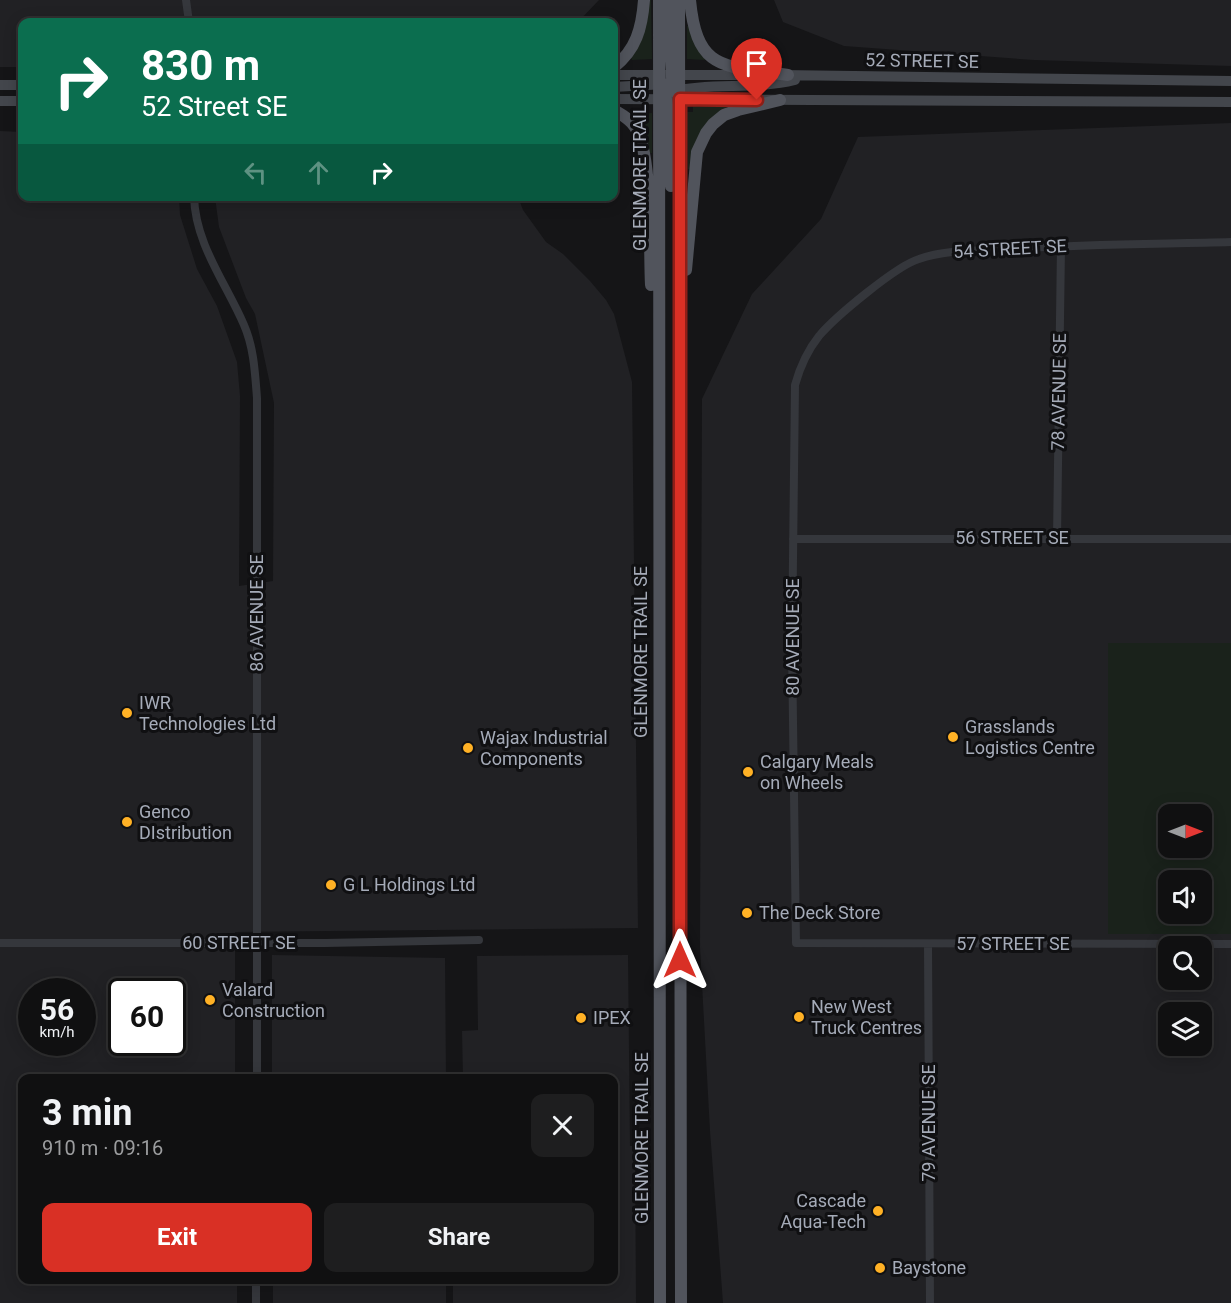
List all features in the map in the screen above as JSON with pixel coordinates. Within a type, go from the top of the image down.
[{"type":"main road","points":[[618,63],[634,46],[643,15],[644,0]]},
{"type":"main road","name":"GLENMORE TRAIL SE","points":[[659,0],[669,87],[679,225],[681,1303]]},
{"type":"main road","points":[[667,0],[669,87]]},
{"type":"main road","name":"GLENMORE TRAIL SE","points":[[660,1303],[659,366],[669,87],[680,0]]},
{"type":"main road","points":[[690,0],[696,36],[712,60],[727,65],[788,75]]},
{"type":"main road","name":"52 STREET SE","points":[[618,98],[669,87],[788,75],[1231,81]]},
{"type":"main road","name":"52 STREET SE","points":[[618,76],[669,87],[780,100],[1231,102]]},
{"type":"main road","points":[[618,87],[777,84],[810,76]]},
{"type":"main road","points":[[0,86],[18,85]]},
{"type":"main road","points":[[679,316],[684,297],[697,152],[706,133],[724,115],[780,100]]},
{"type":"main road","points":[[0,101],[18,101]]},
{"type":"main road","points":[[618,112],[636,128],[646,156],[653,347],[659,366]]},
{"type":"main road","points":[[681,1270],[686,1303]]},
{"type":"street","points":[[186,0],[188,18]]},
{"type":"street","name":"86 AVENUE SE","points":[[195,201],[198,227],[207,251],[244,326],[254,359],[257,398],[257,1074]]},
{"type":"street","name":"54 STREET SE","points":[[818,337],[901,267],[917,259],[940,253],[1061,246],[1231,243]]},
{"type":"street","name":"78 AVENUE SE","points":[[1057,538],[1061,246]]},
{"type":"street","name":"80 AVENUE SE","points":[[796,943],[792,658],[795,385],[802,362],[818,337]]},
{"type":"street","name":"56 STREET SE","points":[[793,539],[1231,539]]},
{"type":"street","name":"60 STREET SE","points":[[0,943],[479,940]]},
{"type":"street","name":"57 STREET SE","points":[[796,943],[1231,944]]},
{"type":"street","name":"79 AVENUE SE","points":[[928,944],[930,1303]]},
{"type":"street","points":[[256,1284],[256,1303]]},
{"type":"shaded area","points":[[0,0],[599,0],[582,18],[18,18],[18,67],[0,67]]},
{"type":"shaded area","points":[[648,0],[651,0],[652,59],[632,60],[631,58]]},
{"type":"shaded area","points":[[774,0],[1231,0],[1231,66],[1034,60],[844,46],[783,22]]},
{"type":"shaded area","points":[[687,26],[690,26],[705,60],[687,59]]},
{"type":"shaded area","points":[[693,106],[726,106],[726,109],[691,169],[688,169],[687,112],[693,112]]},
{"type":"shaded area","points":[[652,113],[652,153],[649,153],[631,115]]},
{"type":"shaded area","points":[[1231,123],[1231,1303],[723,1303],[710,1131],[700,947],[702,399],[752,294],[821,219],[858,137]]},
{"type":"shaded area","points":[[0,131],[18,132],[18,201],[179,201],[180,215],[197,269],[217,306],[237,362],[240,396],[239,586],[273,581],[274,403],[255,314],[246,298],[219,227],[216,201],[520,201],[523,210],[546,242],[563,254],[606,300],[614,314],[632,382],[638,928],[235,932],[235,1074],[18,1074],[18,1284],[237,1284],[237,1303],[0,1303]]},
{"type":"shaded area","points":[[1108,643],[1231,643],[1231,934],[1108,934]]},
{"type":"shaded area","points":[[272,955],[445,958],[446,1074],[272,1074]]},
{"type":"shaded area","points":[[628,955],[630,1146],[635,1146],[636,1303],[453,1303],[453,1284],[618,1284],[618,1074],[463,1074],[462,1031],[478,1030],[477,956]]},
{"type":"shaded area","points":[[273,1284],[446,1284],[446,1303],[273,1303]]},
{"type":"place","name":"IWR Technologies Ltd","points":[[127,713]]},
{"type":"place","name":"Grasslands Logistics Centre","points":[[953,737]]},
{"type":"place","name":"Wajax Industrial Components","points":[[468,748]]},
{"type":"place","name":"Calgary Meals on Wheels","points":[[748,772]]},
{"type":"place","name":"Genco DIstribution","points":[[127,822]]},
{"type":"place","name":"G L Holdings Ltd","points":[[331,885]]},
{"type":"place","name":"The Deck Store","points":[[747,913]]},
{"type":"place","name":"Valard Construction","points":[[210,1000]]},
{"type":"place","name":"New West Truck Centres","points":[[799,1017]]},
{"type":"place","name":"IPEX","points":[[581,1018]]},
{"type":"place","name":"Cascade Aqua-Tech","points":[[878,1211]]},
{"type":"place","name":"Baystone","points":[[880,1268]]},
{"type":"route","points":[[680,960],[680,99],[757,100]]}]
